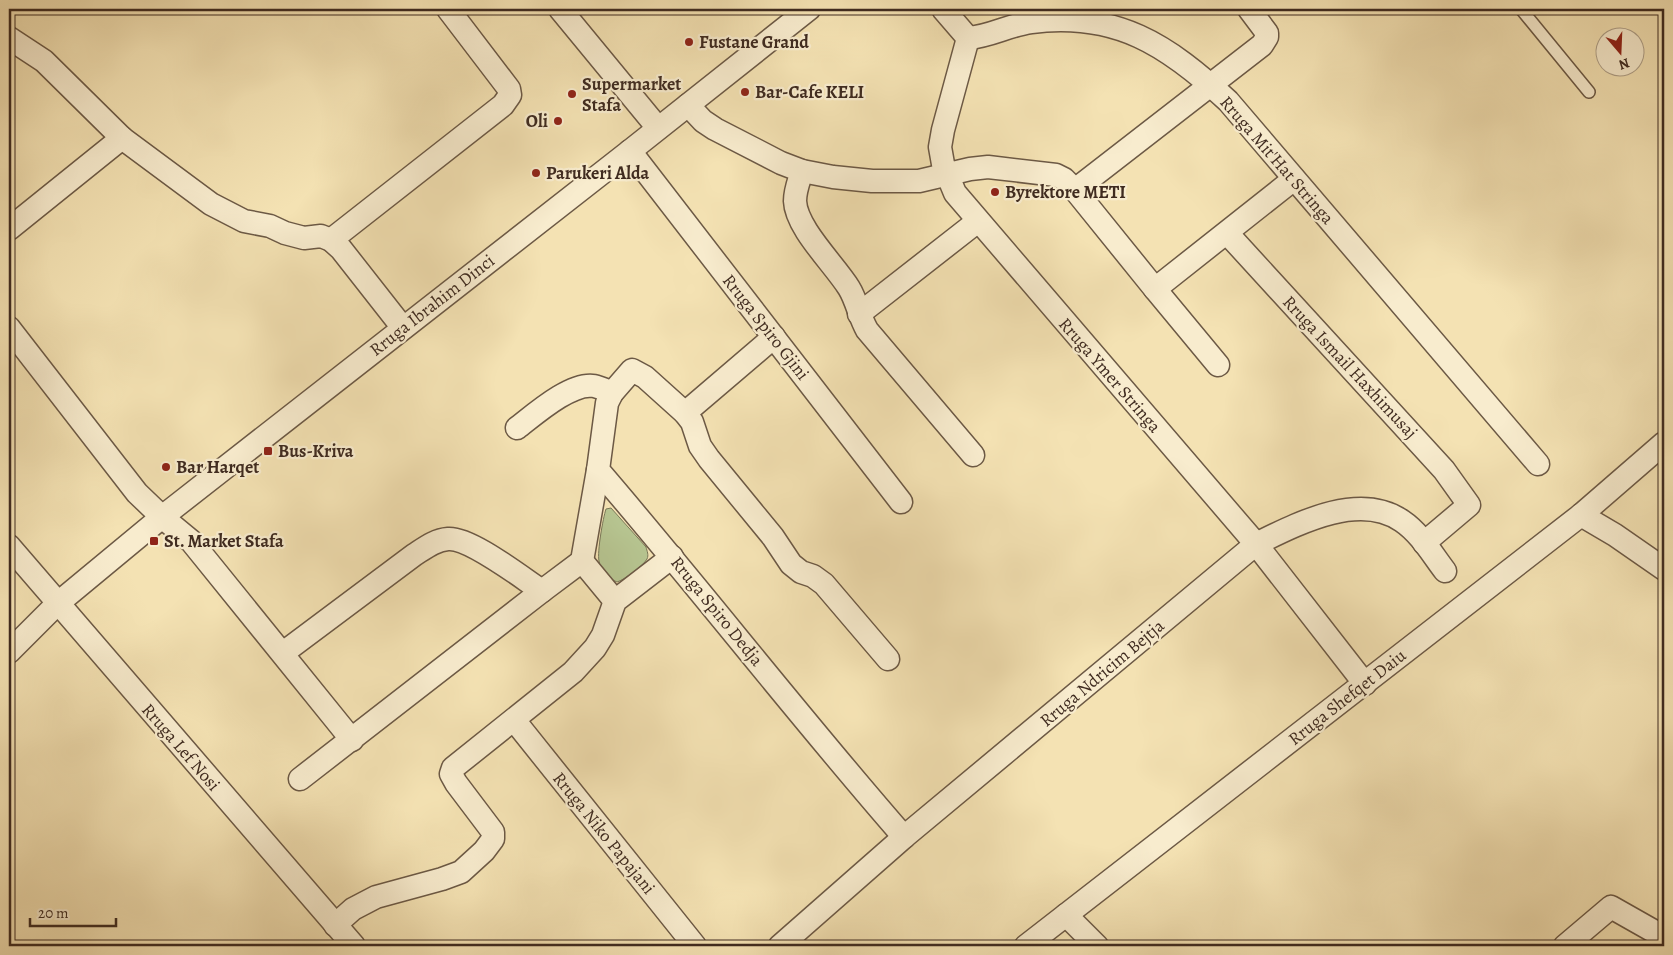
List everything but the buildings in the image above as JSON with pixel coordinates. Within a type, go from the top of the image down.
[{"type":"street","points":[[331,240],[503,105],[510,95],[509,89],[448,9]]},
{"type":"street","points":[[560,9],[658,128]]},
{"type":"street","name":"Rruga Ibrahim Dinci","points":[[9,652],[57,604],[162,517],[809,9]]},
{"type":"street","points":[[943,9],[968,38]]},
{"type":"street","points":[[1075,190],[1262,45],[1267,37],[1264,28],[1249,9]]},
{"type":"street","name":"Rruga Mit'Hat Stringa","points":[[968,38],[990,34],[1029,22],[1080,20],[1106,24],[1135,34],[1182,62],[1228,101],[1538,464]]},
{"type":"street","points":[[9,38],[44,61],[122,138],[210,204],[244,221],[270,226],[298,237],[322,236],[331,240],[341,249],[403,328]]},
{"type":"street","name":"Rruga Ymer Stringa","points":[[968,38],[940,147],[943,164],[956,193],[1256,544],[1365,684]]},
{"type":"street","points":[[688,104],[703,121],[715,129],[781,163],[802,171],[833,177],[906,182],[933,179],[970,169],[988,167],[1043,173],[1064,179],[1218,365]]},
{"type":"street","points":[[9,229],[122,138]]},
{"type":"street","name":"Rruga Spiro Gjini","points":[[630,151],[901,502]]},
{"type":"street","points":[[802,171],[796,188],[795,201],[798,214],[805,228],[852,293],[867,330],[973,455]]},
{"type":"street","points":[[1155,289],[1294,179]]},
{"type":"street","points":[[859,314],[978,221]]},
{"type":"street","name":"Rruga Ismail Haxhimusaj","points":[[1227,233],[1444,470],[1469,505],[1424,543]]},
{"type":"street","points":[[9,328],[137,492],[162,517],[191,541],[352,740]]},
{"type":"street","points":[[685,413],[774,337]]},
{"type":"street","points":[[300,779],[582,561],[598,470],[607,403],[612,393],[632,370],[644,377],[685,413],[692,422],[700,446],[709,459],[773,537],[791,564],[801,572],[813,576],[824,584],[888,658]]},
{"type":"street","points":[[517,428],[554,400],[578,388],[594,386],[612,393]]},
{"type":"street","name":"Rruga Shefqet Daiu","points":[[1026,946],[1581,514],[1664,443]]},
{"type":"street","name":"Rruga Spiro Dedja","points":[[598,470],[904,837]]},
{"type":"street","name":"Rruga Ndricim Bejtja","points":[[780,946],[904,837],[1256,544],[1303,521],[1320,515],[1340,511],[1366,510],[1387,512],[1402,521],[1424,543],[1445,571]]},
{"type":"street","points":[[1581,514],[1664,569]]},
{"type":"street","points":[[283,653],[414,555],[435,542],[450,538],[468,543],[542,591]]},
{"type":"street","name":"Rruga Lef Nosi","points":[[9,546],[57,604],[354,946]]},
{"type":"street","points":[[335,924],[353,909],[376,897],[461,872],[484,851],[493,840],[493,832],[456,783],[452,774],[453,768],[514,720],[586,659],[603,635],[615,601],[672,557]]},
{"type":"street","points":[[582,561],[615,601]]},
{"type":"street","name":"Rruga Niko Papajani","points":[[514,720],[695,946]]},
{"type":"street","points":[[1565,946],[1611,907],[1664,937]]},
{"type":"street","points":[[1066,915],[1097,946]]},
{"type":"lane","points":[[1521,9],[1589,92]]},
{"type":"green space","points":[[611,508],[646,547],[648,554],[647,559],[642,565],[629,576],[617,582],[605,573],[600,564],[599,557],[605,513],[606,509]]},
{"type":"place","name":"Fustane Grand","points":[[689,42]]},
{"type":"place","name":"Bar-Cafe KELI","points":[[745,92]]},
{"type":"place","name":"Supermarket Stafa","points":[[572,94]]},
{"type":"place","name":"Oli","points":[[558,121]]},
{"type":"place","name":"Parukeri Alda","points":[[536,173]]},
{"type":"place","name":"Byrektore METI","points":[[995,192]]},
{"type":"place","name":"Bus-Kriva","points":[[268,451]]},
{"type":"place","name":"Bar Harqet","points":[[166,467]]},
{"type":"place","name":"St. Market Stafa","points":[[154,541]]}]
